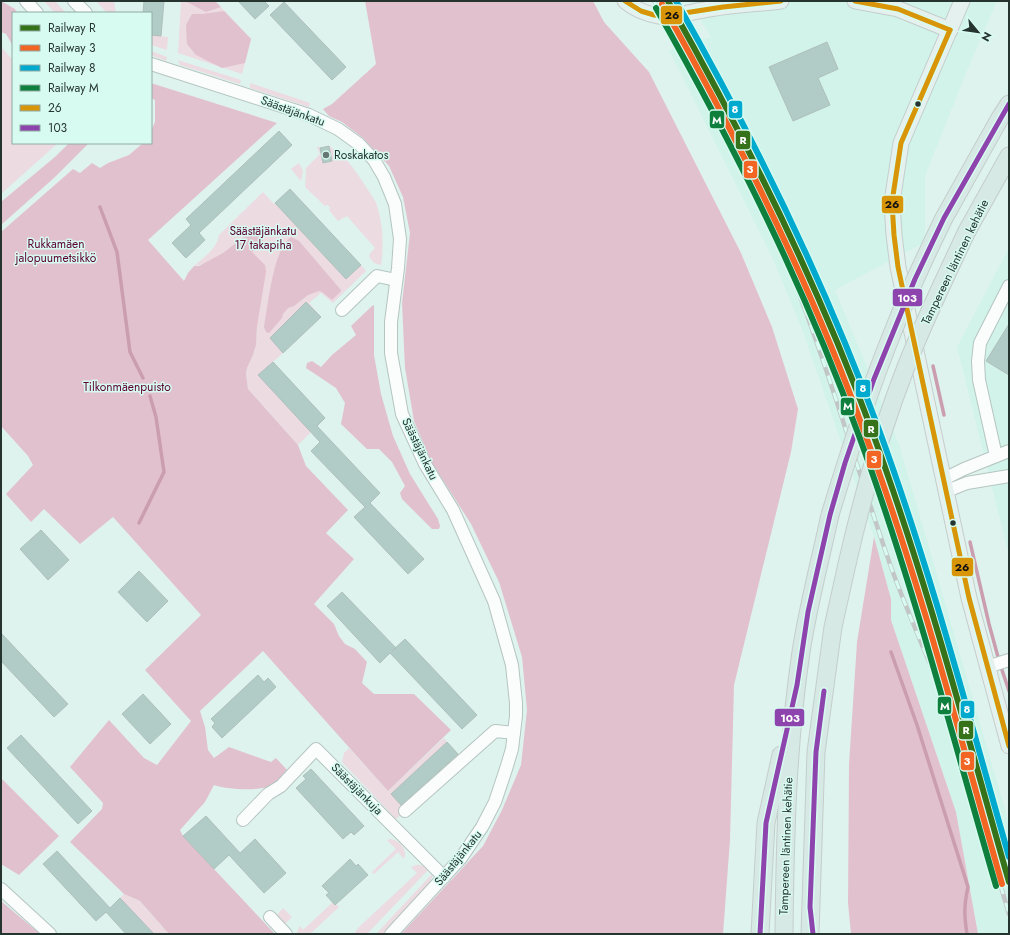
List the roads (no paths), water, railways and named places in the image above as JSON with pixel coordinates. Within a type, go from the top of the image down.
[{"type":"highway","name":"Tampereen läntinen kehätie","points":[[784,934],[785,846],[789,754],[797,685],[808,612],[830,515],[874,379],[915,279],[944,218],[1009,104]]},
{"type":"highway","name":"Tampereen läntinen kehätie","points":[[810,934],[816,752],[833,627],[860,507],[885,426],[906,368],[930,310],[967,231],[1009,156]]},
{"type":"highway","points":[[760,934],[766,823],[797,685]]},
{"type":"highway","points":[[810,907],[813,934]]},
{"type":"main road","points":[[625,1],[647,13],[658,16],[671,16],[732,6],[781,1]]},
{"type":"main road","points":[[855,1],[898,9],[950,30]]},
{"type":"main road","points":[[962,1],[901,143],[892,202],[894,235],[898,266],[969,598],[1009,746]]},
{"type":"street","points":[[26,1],[36,12]]},
{"type":"street","points":[[74,1],[85,12]]},
{"type":"street","name":"Säästäjänkatu","points":[[152,64],[309,115],[338,129],[359,144],[374,160],[384,177],[395,204],[400,239],[391,322],[391,353],[402,414],[425,464],[453,510],[494,601],[508,650],[515,685],[516,716],[506,769],[490,814],[474,841],[444,877],[391,934]]},
{"type":"street","points":[[342,310],[377,276],[396,280]]},
{"type":"street","points":[[996,456],[979,380],[978,362],[980,343],[1009,286]]},
{"type":"street","points":[[946,485],[964,469],[1009,451]]},
{"type":"street","points":[[946,485],[967,484],[1009,476]]},
{"type":"street","points":[[987,667],[1009,660]]},
{"type":"street","points":[[405,811],[492,729],[514,733]]},
{"type":"street","name":"Säästäjänkuja","points":[[242,820],[268,794],[281,786],[316,749],[444,877]]},
{"type":"street","points":[[1,889],[50,934]]},
{"type":"street","points":[[270,917],[286,934]]},
{"type":"waterway","points":[[100,207],[117,252],[130,352],[143,378]]},
{"type":"waterway","points":[[933,366],[944,415]]},
{"type":"waterway","points":[[139,523],[164,472],[156,417],[150,396]]},
{"type":"waterway","points":[[970,542],[998,657]]},
{"type":"waterway","points":[[891,652],[917,725],[968,887],[965,910],[967,934]]},
{"type":"waterway","points":[[1002,670],[1009,691]]},
{"type":"railway","points":[[654,1],[723,123],[758,194],[788,267],[811,325],[891,567],[968,757],[1008,880]]},
{"type":"railway","points":[[958,748],[982,822],[1009,914]]},
{"type":"rail line","name":"R","points":[[668,1],[725,105],[779,212],[804,265],[851,375],[892,486],[928,598],[1009,882]]},
{"type":"rail line","name":"8","points":[[676,1],[733,105],[786,210],[857,372],[915,533],[1009,857]]},
{"type":"rail line","name":"3","points":[[662,4],[719,108],[772,214],[798,268],[844,378],[904,545],[1002,884]]},
{"type":"rail line","name":"M","points":[[656,8],[713,112],[792,271],[838,380],[879,491],[897,547],[996,886]]},
{"type":"place","name":"Roskakatos","points":[[326,155]]},
{"type":"park label","name":"Säästäjänkatu 17 takapiha","points":[[263,238]]},
{"type":"park label","name":"Rukkamäen jalopuumetsikkö","points":[[56,251]]},
{"type":"park label","name":"Tilkonmäenpuisto","points":[[127,387]]}]
